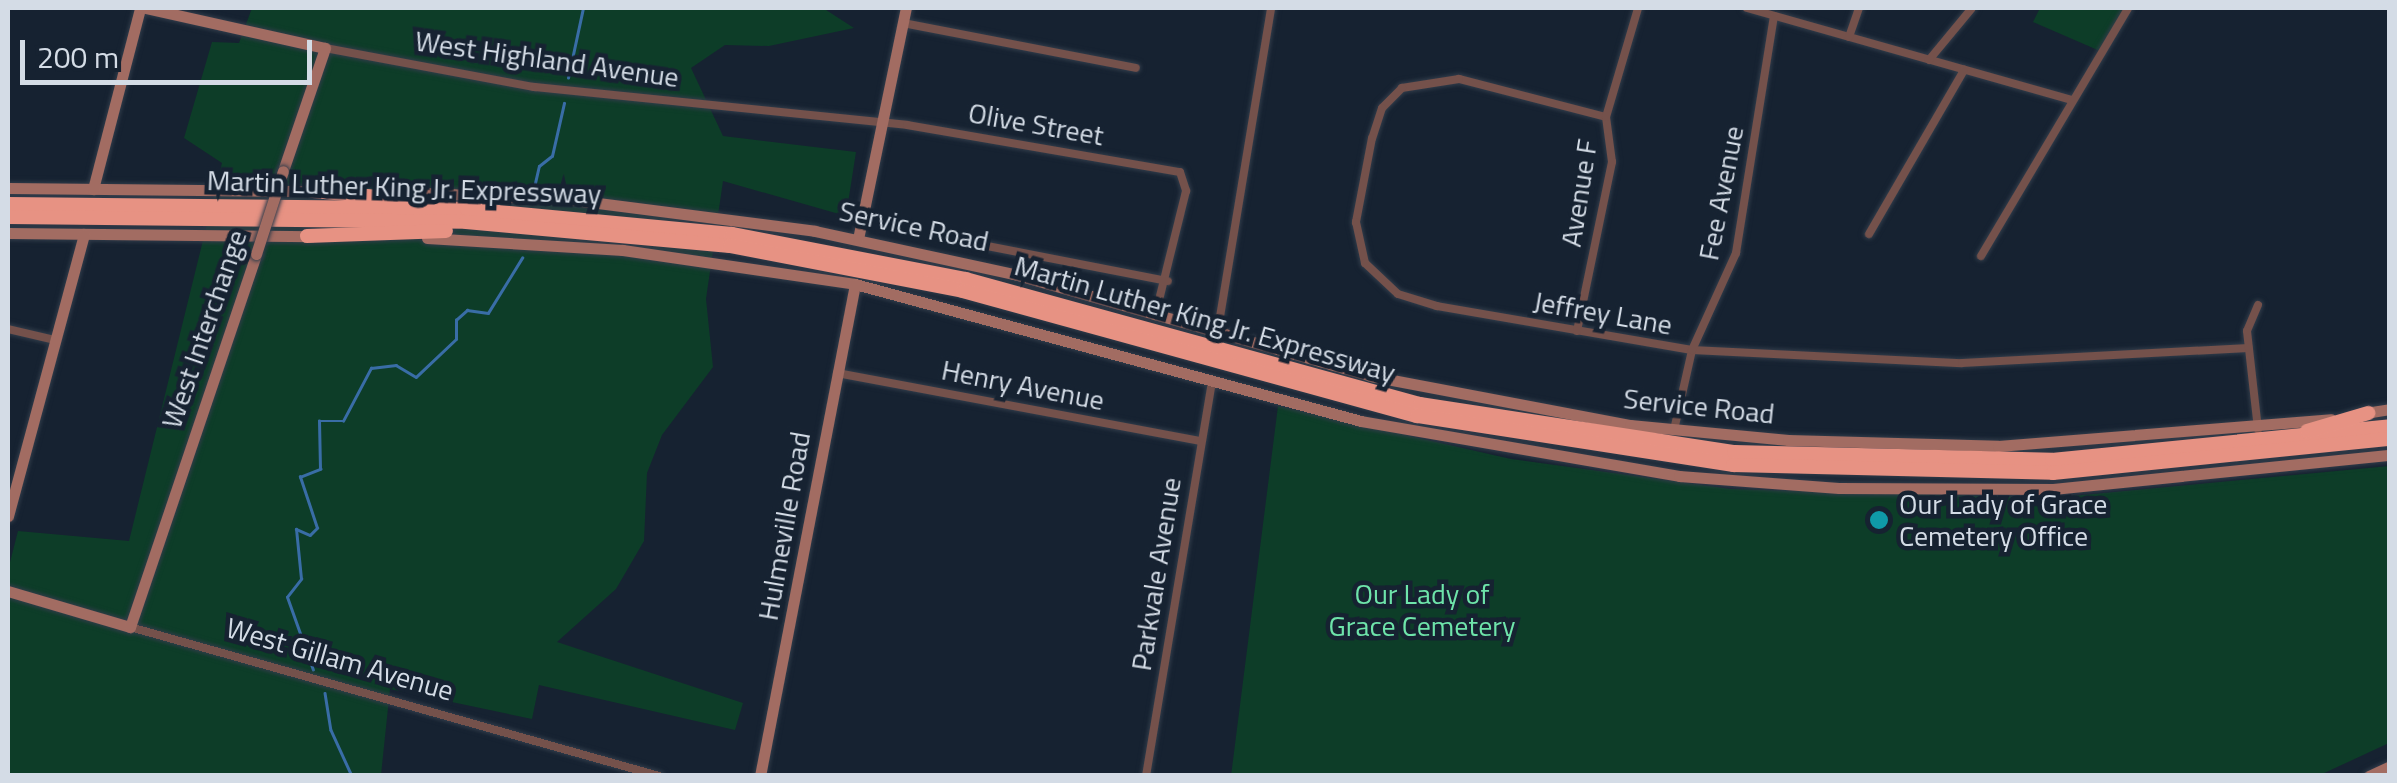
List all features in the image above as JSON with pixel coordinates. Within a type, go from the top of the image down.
[{"type":"highway","points":[[314,190],[520,212]]},
{"type":"highway","name":"Martin Luther King Jr. Expressway","points":[[8,204],[520,212],[732,234],[923,268],[1334,384],[1611,438],[1947,462],[2264,444],[2390,426]]},
{"type":"highway","name":"Martin Luther King Jr. Expressway","points":[[8,216],[497,225],[677,239],[877,272],[1348,400],[1662,458],[1999,474],[2195,464],[2390,439]]},
{"type":"highway","points":[[307,236],[497,225]]},
{"type":"highway","points":[[2264,444],[2368,413]]},
{"type":"street","name":"West Highland Avenue","points":[[143,8],[325,48],[534,87],[885,122]]},
{"type":"street","points":[[93,188],[143,8]]},
{"type":"street","points":[[858,239],[906,8]]},
{"type":"street","points":[[1217,335],[1271,8]]},
{"type":"street","name":"Avenue F","points":[[1577,331],[1612,162],[1606,117],[1638,8]]},
{"type":"street","points":[[1748,8],[2072,100]]},
{"type":"street","points":[[1849,37],[1859,8]]},
{"type":"street","points":[[1929,60],[1972,8]]},
{"type":"street","points":[[1981,256],[2128,8]]},
{"type":"street","name":"Fee Avenue","points":[[1674,430],[1692,350],[1736,252],[1774,16]]},
{"type":"street","points":[[903,23],[1136,68]]},
{"type":"street","name":"West Interchange","points":[[130,627],[325,48]]},
{"type":"street","points":[[1869,234],[1964,70]]},
{"type":"street","name":"Jeffrey Lane","points":[[1606,117],[1592,108],[1459,79],[1410,84],[1379,114],[1356,222],[1365,264],[1398,294],[1692,350],[1962,362],[2248,348]]},
{"type":"street","name":"Olive Street","points":[[885,122],[1180,172],[1186,191],[1168,281]]},
{"type":"street","name":"Service Road","points":[[8,188],[314,190],[592,201],[858,239],[1440,392],[1674,430],[1981,446],[2258,429],[2390,410]]},
{"type":"street","points":[[8,233],[307,236],[605,248],[854,284],[1212,380],[1519,453],[1786,486],[2107,487],[2390,456]]},
{"type":"street","points":[[8,516],[84,234]]},
{"type":"street","points":[[941,237],[1168,281],[1155,316]]},
{"type":"street","name":"Hulmeville Road","points":[[760,776],[854,284]]},
{"type":"street","points":[[2258,305],[2248,321],[2258,429]]},
{"type":"street","points":[[8,329],[54,340]]},
{"type":"street","name":"Henry Avenue","points":[[837,373],[1200,441]]},
{"type":"street","name":"Parkvale Avenue","points":[[1146,776],[1212,380]]},
{"type":"street","name":"West Gillam Avenue","points":[[8,591],[659,776]]},
{"type":"street","points":[[2369,776],[2390,766]]},
{"type":"green space","points":[[252,8],[823,8],[854,28],[769,46],[725,45],[691,68],[723,136],[856,152],[846,216],[723,181],[706,299],[713,367],[662,435],[647,473],[644,541],[616,589],[557,642],[743,703],[735,730],[539,685],[532,719],[390,689],[381,775],[8,776],[8,570],[18,531],[129,541],[222,163],[184,138],[212,42],[239,43]]},
{"type":"green space","points":[[2040,8],[2124,8],[2100,51],[2033,22]]},
{"type":"green space","name":"Our Lady of Grace Cemetery","points":[[1278,406],[1511,459],[1731,489],[2051,498],[2389,466],[2389,743],[2320,775],[1231,776]]},
{"type":"waterway","points":[[568,78],[583,8]]},
{"type":"waterway","points":[[535,183],[539,166],[552,156],[564,103]]},
{"type":"waterway","points":[[313,670],[287,597],[301,579],[296,529],[310,535],[317,528],[300,477],[320,469],[319,421],[343,421],[371,368],[396,365],[416,377],[456,339],[456,320],[467,310],[488,313],[522,258]]},
{"type":"waterway","points":[[325,693],[331,730],[352,776]]},
{"type":"place","name":"Our Lady of Grace Cemetery Office","points":[[1879,520]]}]
